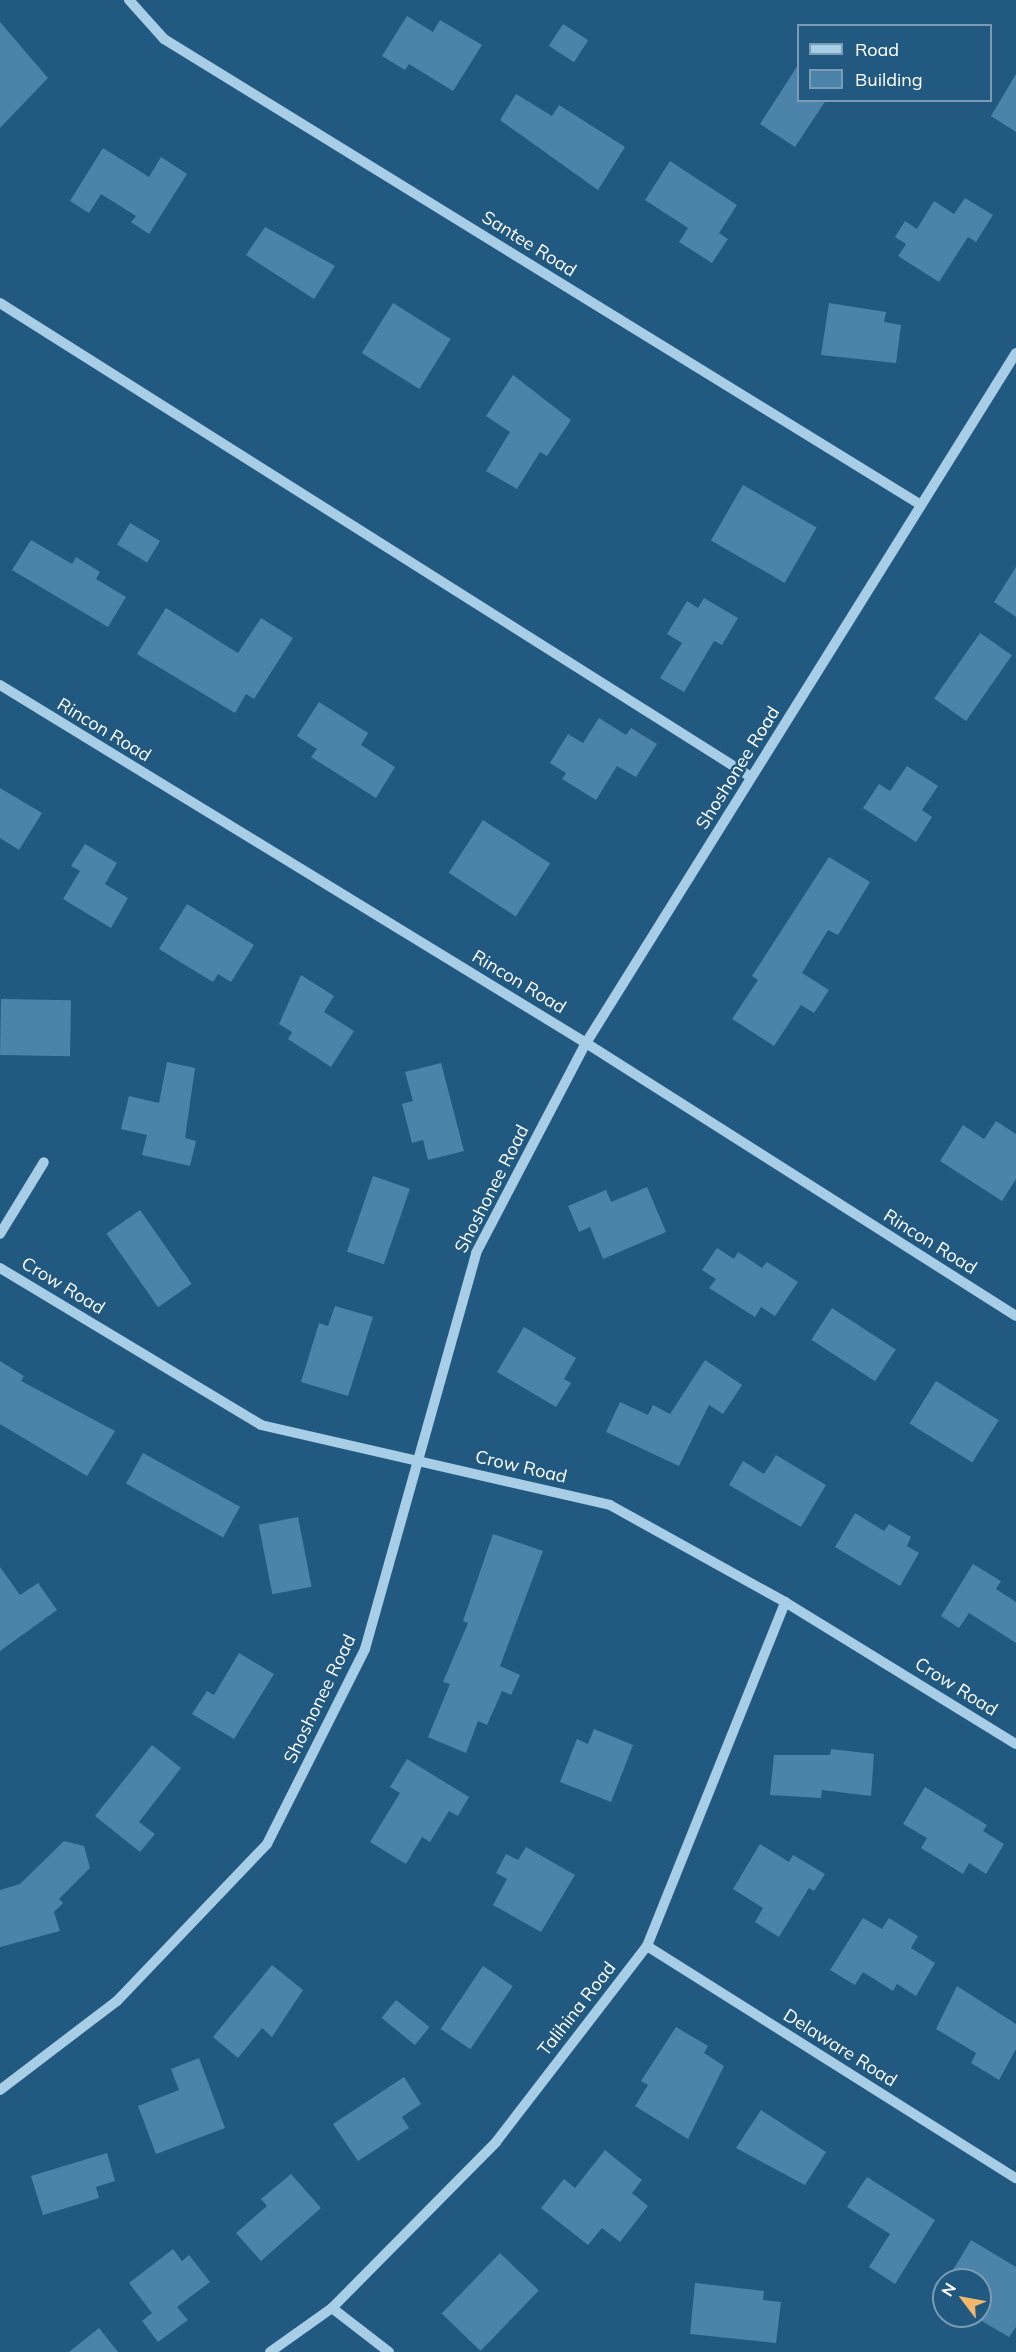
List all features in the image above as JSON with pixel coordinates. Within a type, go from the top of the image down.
[{"type":"street","name":"Santee Road","points":[[129,0],[164,39],[921,505]]},
{"type":"street","points":[[0,303],[752,777]]},
{"type":"street","name":"Shoshonee Road","points":[[0,2090],[117,2001],[267,1844],[365,1649],[416,1458],[476,1253],[586,1043],[1016,352]]},
{"type":"street","name":"Rincon Road","points":[[0,686],[586,1043],[1016,1316]]},
{"type":"street","points":[[0,1234],[44,1162]]},
{"type":"street","name":"Crow Road","points":[[0,1268],[261,1425],[416,1458],[610,1505],[785,1602],[1016,1744]]},
{"type":"street","name":"Talihina Road","points":[[270,2352],[332,2308],[496,2142],[647,1946],[785,1602]]},
{"type":"street","name":"Delaware Road","points":[[647,1946],[1016,2178]]},
{"type":"street","points":[[332,2308],[389,2352]]},
{"type":"building","points":[[407,16],[433,32],[440,20],[482,45],[453,91],[409,64],[405,70],[382,56]]},
{"type":"building","points":[[0,22],[48,78],[0,128]]},
{"type":"building","points":[[563,24],[588,40],[574,62],[549,46]]},
{"type":"building","points":[[797,67],[797,102],[825,102],[795,147],[760,124]]},
{"type":"building","points":[[1016,74],[1016,132],[991,116]]},
{"type":"building","points":[[516,94],[552,116],[559,105],[625,147],[598,190],[500,120]]},
{"type":"building","points":[[103,148],[149,177],[161,157],[187,174],[149,234],[131,222],[136,216],[101,194],[89,213],[70,201]]},
{"type":"building","points":[[670,161],[737,205],[719,233],[728,239],[712,263],[679,242],[688,228],[645,200]]},
{"type":"building","points":[[965,198],[993,215],[976,242],[968,237],[939,282],[898,256],[906,244],[895,237],[905,221],[917,229],[934,201],[954,214]]},
{"type":"building","points":[[265,227],[335,266],[314,299],[246,255]]},
{"type":"building","points":[[393,303],[451,339],[419,389],[362,353]]},
{"type":"building","points":[[829,303],[886,312],[884,322],[901,325],[896,363],[821,355]]},
{"type":"building","points":[[513,375],[571,420],[547,456],[540,452],[517,489],[486,471],[510,432],[486,416]]},
{"type":"building","points":[[743,485],[817,528],[785,583],[711,540]]},
{"type":"building","points":[[130,523],[160,541],[147,562],[117,544]]},
{"type":"building","points":[[31,540],[72,564],[76,557],[100,572],[96,579],[126,597],[108,627],[12,570]]},
{"type":"building","points":[[1016,567],[1016,617],[994,602]]},
{"type":"building","points":[[704,598],[738,618],[722,645],[714,641],[684,692],[660,678],[682,643],[667,634],[687,601],[698,608]]},
{"type":"building","points":[[166,608],[238,653],[261,618],[293,638],[254,699],[246,694],[235,713],[137,654]]},
{"type":"building","points":[[980,633],[1012,655],[966,721],[934,699]]},
{"type":"building","points":[[319,702],[368,733],[361,745],[395,767],[376,798],[311,757],[317,749],[297,736]]},
{"type":"building","points":[[599,718],[626,735],[631,728],[657,744],[636,777],[617,766],[596,800],[562,779],[566,773],[550,763],[568,734],[583,743]]},
{"type":"building","points":[[907,766],[938,786],[922,810],[932,817],[916,842],[863,808],[879,784],[890,791]]},
{"type":"building","points":[[0,788],[42,813],[19,850],[0,838]]},
{"type":"building","points":[[483,820],[550,864],[516,916],[449,873]]},
{"type":"building","points":[[85,844],[117,863],[105,884],[128,898],[111,928],[63,899],[80,871],[71,866]]},
{"type":"building","points":[[829,857],[870,882],[838,935],[828,930],[802,973],[829,990],[814,1013],[801,1005],[774,1046],[732,1019],[758,980],[752,976]]},
{"type":"building","points":[[187,904],[254,945],[231,982],[218,974],[213,982],[159,949]]},
{"type":"building","points":[[301,975],[334,996],[324,1012],[354,1031],[331,1067],[288,1039],[292,1032],[279,1024]]},
{"type":"building","points":[[1,999],[71,1000],[70,1056],[0,1055]]},
{"type":"building","points":[[167,1062],[195,1068],[185,1138],[196,1141],[190,1166],[142,1155],[147,1135],[121,1129],[129,1096],[159,1103]]},
{"type":"building","points":[[441,1063],[464,1151],[428,1160],[423,1140],[412,1143],[402,1104],[413,1101],[405,1072]]},
{"type":"building","points":[[996,1121],[1016,1134],[1016,1179],[1002,1201],[940,1161],[963,1125],[984,1139]]},
{"type":"building","points":[[373,1176],[410,1189],[384,1264],[347,1252]]},
{"type":"building","points":[[647,1187],[666,1232],[603,1259],[590,1227],[579,1232],[568,1206],[606,1190],[611,1202]]},
{"type":"building","points":[[140,1210],[192,1284],[158,1307],[106,1234]]},
{"type":"building","points":[[717,1248],[734,1259],[738,1252],[762,1268],[767,1262],[798,1282],[775,1316],[761,1307],[755,1317],[709,1288],[716,1279],[702,1270]]},
{"type":"building","points":[[335,1306],[373,1317],[348,1396],[301,1382],[319,1323],[328,1326]]},
{"type":"building","points":[[832,1308],[896,1349],[875,1381],[811,1340]]},
{"type":"building","points":[[524,1327],[576,1358],[564,1379],[571,1383],[556,1407],[497,1372]]},
{"type":"building","points":[[705,1360],[742,1385],[723,1414],[709,1405],[679,1466],[606,1432],[620,1402],[648,1415],[653,1405],[670,1414]]},
{"type":"building","points":[[0,1361],[24,1376],[21,1381],[115,1431],[87,1476],[0,1424]]},
{"type":"building","points":[[936,1381],[999,1420],[972,1463],[910,1423]]},
{"type":"building","points":[[143,1453],[240,1507],[223,1537],[126,1484]]},
{"type":"building","points":[[776,1455],[826,1485],[801,1527],[729,1485],[743,1461],[764,1474]]},
{"type":"building","points":[[855,1513],[884,1531],[889,1524],[911,1537],[907,1546],[919,1553],[900,1586],[835,1547]]},
{"type":"building","points":[[298,1517],[312,1587],[272,1594],[259,1525]]},
{"type":"building","points":[[493,1534],[543,1551],[500,1666],[520,1675],[511,1695],[502,1691],[487,1725],[478,1721],[466,1753],[428,1737],[450,1684],[443,1682],[468,1623],[463,1621]]},
{"type":"building","points":[[973,1564],[1001,1581],[996,1589],[1016,1602],[1016,1643],[969,1613],[959,1628],[941,1616]]},
{"type":"building","points":[[0,1567],[20,1595],[38,1583],[57,1610],[0,1651]]},
{"type":"building","points":[[239,1653],[274,1674],[234,1739],[192,1714],[207,1691],[214,1695]]},
{"type":"building","points":[[594,1729],[633,1745],[611,1802],[560,1782],[577,1739],[588,1744]]},
{"type":"building","points":[[152,1745],[181,1768],[139,1822],[155,1834],[140,1852],[95,1816]]},
{"type":"building","points":[[831,1749],[874,1754],[871,1796],[822,1790],[821,1798],[770,1795],[774,1755],[830,1755]]},
{"type":"building","points":[[407,1759],[469,1797],[458,1816],[449,1811],[430,1842],[422,1837],[406,1864],[370,1842],[400,1793],[390,1787]]},
{"type":"building","points":[[925,1787],[987,1825],[983,1831],[1004,1844],[986,1874],[969,1863],[963,1874],[921,1848],[927,1838],[903,1824]]},
{"type":"building","points":[[64,1841],[84,1846],[90,1868],[59,1899],[63,1903],[54,1912],[60,1931],[0,1947],[0,1890],[20,1884]]},
{"type":"building","points":[[760,1844],[789,1862],[793,1855],[825,1874],[814,1891],[809,1888],[779,1937],[755,1922],[763,1908],[733,1889]]},
{"type":"building","points":[[526,1847],[575,1875],[541,1932],[493,1905],[507,1879],[496,1873],[506,1854],[518,1860]]},
{"type":"building","points":[[863,1918],[882,1929],[889,1918],[918,1936],[911,1948],[935,1963],[916,1996],[897,1984],[893,1991],[863,1972],[855,1985],[830,1970]]},
{"type":"building","points":[[272,1965],[303,1990],[272,2037],[262,2028],[238,2058],[213,2037]]},
{"type":"building","points":[[483,1966],[513,1986],[470,2049],[441,2029]]},
{"type":"building","points":[[957,1986],[1016,2024],[1016,2049],[999,2080],[971,2063],[976,2053],[936,2029]]},
{"type":"building","points":[[396,2000],[429,2027],[415,2045],[382,2018]]},
{"type":"building","points":[[676,2027],[708,2046],[704,2053],[724,2066],[688,2139],[635,2106],[648,2085],[641,2081]]},
{"type":"building","points":[[199,2058],[225,2128],[156,2154],[138,2106],[179,2090],[171,2069]]},
{"type":"building","points":[[404,2077],[421,2104],[402,2117],[409,2128],[358,2161],[333,2124]]},
{"type":"building","points":[[761,2110],[826,2152],[805,2185],[736,2148]]},
{"type":"building","points":[[605,2150],[642,2180],[632,2193],[648,2206],[620,2242],[602,2228],[588,2245],[541,2208],[564,2179],[575,2188]]},
{"type":"building","points":[[107,2153],[115,2181],[96,2187],[99,2198],[43,2215],[31,2176]]},
{"type":"building","points":[[291,2174],[321,2208],[261,2261],[236,2233],[267,2206],[261,2199]]},
{"type":"building","points":[[867,2177],[935,2220],[895,2284],[869,2267],[890,2234],[847,2207]]},
{"type":"building","points":[[971,2240],[1016,2267],[1016,2327],[1009,2337],[992,2327],[992,2268],[954,2268]]},
{"type":"building","points":[[173,2249],[182,2261],[189,2255],[210,2282],[177,2307],[188,2320],[158,2342],[142,2321],[152,2313],[129,2283]]},
{"type":"building","points":[[500,2253],[539,2291],[480,2351],[442,2313]]},
{"type":"building","points":[[695,2283],[764,2291],[763,2300],[781,2302],[776,2343],[690,2334]]},
{"type":"building","points":[[99,2328],[118,2352],[69,2352]]}]
